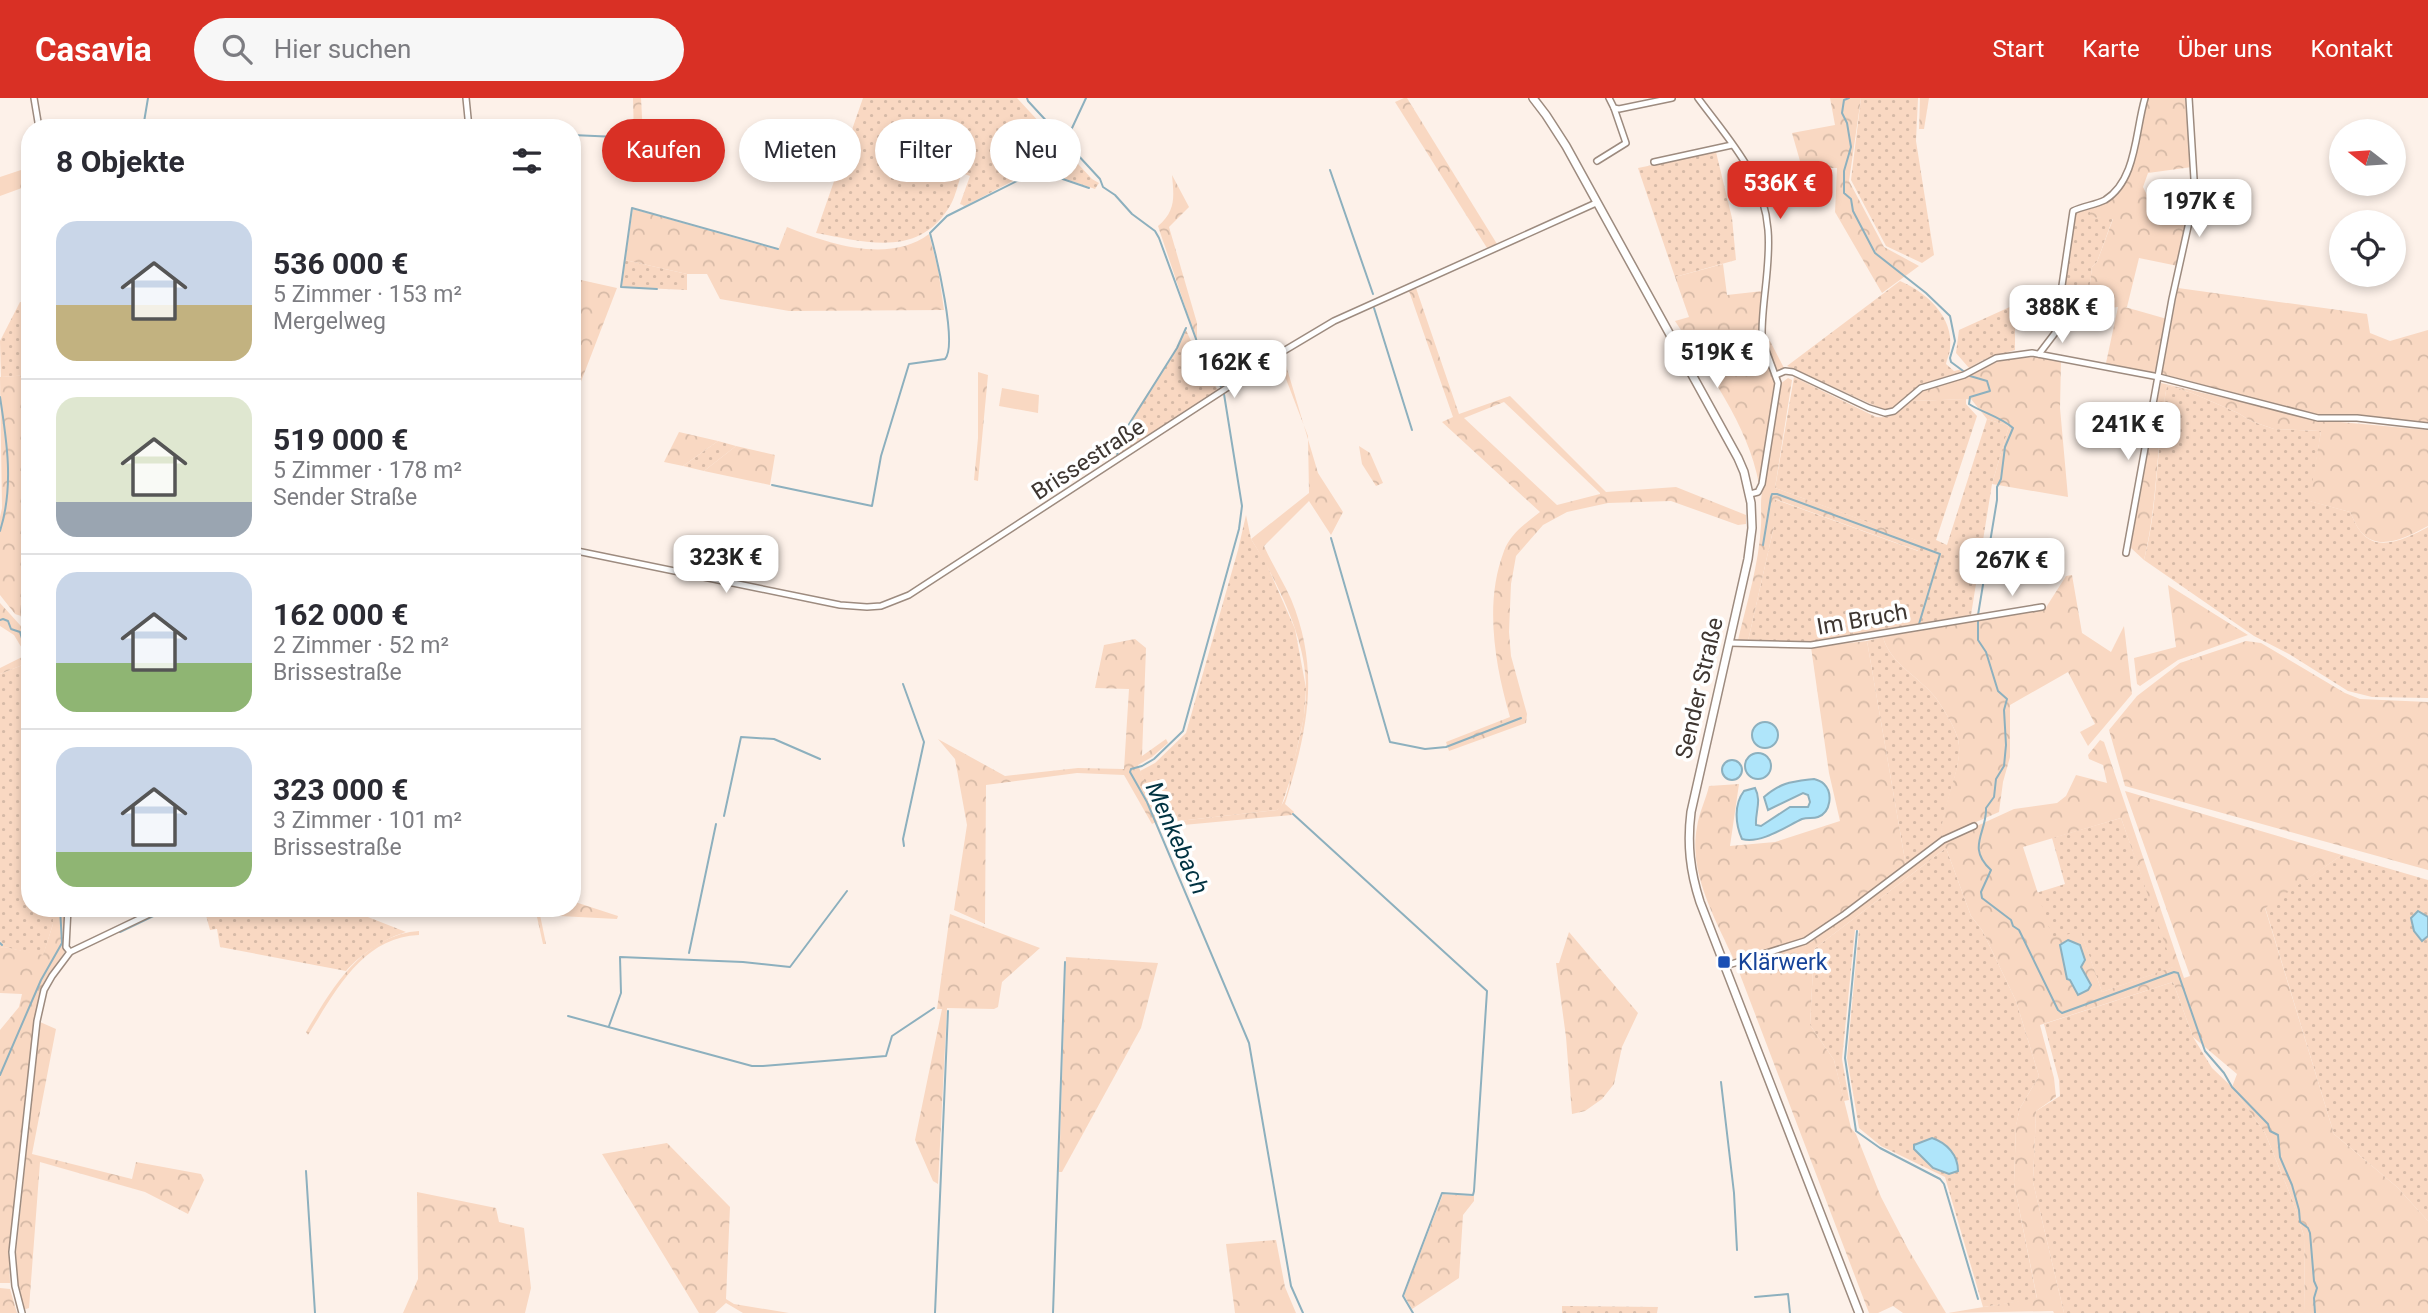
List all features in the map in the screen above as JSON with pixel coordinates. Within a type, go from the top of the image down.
[{"type":"main road","name":"Sender Straße","points":[[1533,98],[1566,146],[1727,438],[1744,472],[1750,494],[1752,528],[1748,559],[1691,812],[1688,846],[1690,864],[1697,893],[1860,1313]]},
{"type":"street","points":[[34,98],[38,119]]},
{"type":"street","points":[[466,98],[468,119]]},
{"type":"street","points":[[1597,161],[1626,143],[1609,98]]},
{"type":"street","points":[[1614,108],[1672,98]]},
{"type":"street","points":[[1698,98],[1756,178],[1765,203],[1769,232],[1762,334],[1778,383],[1762,484],[1758,492],[1750,494]]},
{"type":"street","points":[[2039,354],[2055,333],[2073,211],[2105,200],[2120,186],[2132,158],[2145,98]]},
{"type":"street","points":[[2126,553],[2172,299],[2195,195],[2189,98]]},
{"type":"street","points":[[1654,162],[1732,145]]},
{"type":"street","name":"Brissestraße","points":[[581,552],[840,605],[867,607],[895,601],[970,557],[1282,352],[1334,321],[1596,203]]},
{"type":"street","points":[[1776,374],[1793,372],[1885,413],[1894,411],[1921,388],[1964,374],[1996,358],[2024,353],[2039,354],[2159,377],[2318,418],[2357,418],[2428,426]]},
{"type":"street","name":"Im Bruch","points":[[1729,643],[1811,645],[2042,607]]},
{"type":"street","points":[[1725,966],[1805,942],[1934,847],[1974,826]]},
{"type":"street","points":[[68,917],[66,947],[69,952]]},
{"type":"street","points":[[22,1313],[15,1286],[12,1252],[37,1021],[44,990],[69,952],[143,917]]},
{"type":"green space","points":[[633,98],[641,98],[642,119],[634,119]]},
{"type":"green space","points":[[863,98],[1017,98],[1036,119],[990,119],[990,182],[1011,182],[965,206],[960,204],[968,182],[976,182],[976,119],[875,119],[875,182],[959,182],[951,204],[924,233],[908,240],[873,242],[816,233],[834,182],[861,182],[861,119],[856,119]]},
{"type":"green space","points":[[1407,98],[1497,244],[1487,248],[1395,102]]},
{"type":"green space","points":[[1830,98],[1861,98],[1849,181],[1884,247],[1919,266],[1882,293],[1835,212],[1837,168],[1802,168],[1792,133],[1835,125]]},
{"type":"green space","points":[[1861,98],[1918,98],[1916,141],[1934,255],[1922,263],[1886,246],[1851,180]]},
{"type":"green space","points":[[1920,98],[1929,98],[1924,129],[1919,129]]},
{"type":"green space","points":[[2147,98],[2187,98],[2192,167],[2148,173],[2143,187],[2150,201],[2193,198],[2178,266],[2139,258],[2125,307],[2167,319],[2158,369],[2153,373],[2106,363],[2118,307],[2091,310],[2081,305],[2088,299],[2092,267],[2097,262],[2113,219],[2090,217],[2090,209],[2111,198],[2126,178]]},
{"type":"green space","points":[[1716,152],[1732,218],[1736,260],[1675,277],[1638,168]]},
{"type":"green space","points":[[1081,167],[1099,183],[1095,189],[1074,182],[1081,182]]},
{"type":"green space","points":[[21,170],[21,188],[0,196],[0,177]]},
{"type":"green space","points":[[1172,175],[1189,207],[1169,227],[1197,323],[1197,342],[1158,226],[1171,209]]},
{"type":"green space","points":[[633,209],[778,250],[787,227],[840,245],[878,249],[913,243],[929,234],[944,310],[789,311],[720,299],[707,274],[687,274],[625,260]]},
{"type":"green space","points":[[2090,209],[2091,217],[2113,218],[2097,262],[2092,267],[2088,300],[2081,305],[2061,302],[2075,212]]},
{"type":"green space","points":[[625,260],[687,274],[687,290],[622,287]]},
{"type":"green space","points":[[1723,264],[1727,295],[1763,291],[1761,345],[1775,383],[1759,484],[1754,462],[1736,420],[1675,321],[1689,317],[1675,277]]},
{"type":"green space","points":[[581,280],[617,288],[581,382]]},
{"type":"green space","points":[[1900,281],[1928,299],[1943,316],[1950,337],[1946,364],[1954,371],[1962,369],[1963,373],[1921,385],[1893,408],[1884,410],[1787,366]]},
{"type":"green space","points":[[2058,285],[2053,330],[2043,329],[2043,313],[2026,313],[2026,321],[2015,321],[2015,350],[1983,360],[1969,368],[1956,353],[1959,330]]},
{"type":"green space","points":[[1416,288],[1459,414],[1510,396],[1606,492],[1676,487],[1746,515],[1746,524],[1738,525],[1671,501],[1608,503],[1567,512],[1543,525],[1516,556],[1511,584],[1511,656],[1527,714],[1526,723],[1449,751],[1446,742],[1510,717],[1496,655],[1494,592],[1504,551],[1510,539],[1540,512],[1442,422],[1453,417],[1409,291]],"holes":[[[1504,402],[1600,493],[1557,505],[1464,418]]]},
{"type":"green space","points":[[2178,288],[2367,314],[2370,333],[2390,341],[2428,330],[2428,423],[2357,415],[2318,415],[2162,374]]},
{"type":"green space","points":[[21,302],[21,376],[1,377],[0,341]]},
{"type":"green space","points":[[1186,330],[1205,372],[1219,391],[1119,457],[1130,423]]},
{"type":"green space","points":[[1765,341],[1770,341],[1784,368],[1777,371]]},
{"type":"green space","points":[[2039,357],[2061,361],[2060,408],[2068,497],[1992,484],[2009,426],[1987,419],[1971,399],[1910,401],[1923,389],[1949,383],[1985,366],[2010,358]]},
{"type":"green space","points":[[1279,361],[1285,362],[1304,425]]},
{"type":"green space","points":[[978,372],[988,375],[978,481],[974,480],[978,438]]},
{"type":"green space","points":[[21,376],[21,616],[15,614],[0,595],[0,377]]},
{"type":"green space","points":[[1794,377],[1876,417],[1895,414],[1910,401],[1966,399],[1966,404],[1977,416],[1936,540],[1947,545],[1987,419],[2009,426],[1992,484],[1971,615],[1811,643],[1748,641],[1774,526],[1774,499],[1918,551],[1921,542],[1775,488]]},
{"type":"green space","points":[[1788,378],[1792,380],[1775,488],[1922,542],[1919,551],[1775,499],[1774,526],[1748,641],[1738,640],[1758,554],[1762,495],[1780,384]]},
{"type":"green space","points":[[2161,383],[2318,420],[2428,430],[2428,526],[2394,541],[2368,538],[2359,530],[2350,512],[2309,501],[2321,431],[2274,429],[2192,393],[2167,385],[2152,517],[2144,560],[2131,548],[2140,485]]},
{"type":"green space","points":[[2167,385],[2192,393],[2274,429],[2321,431],[2310,501],[2350,512],[2359,530],[2368,539],[2394,542],[2428,527],[2428,698],[2372,697],[2348,691],[2289,654],[2254,636],[2144,560],[2152,517]]},
{"type":"green space","points":[[1002,388],[1039,395],[1038,413],[999,406]]},
{"type":"green space","points":[[679,432],[718,441],[683,466],[664,462]]},
{"type":"green space","points":[[1308,440],[1318,473],[1343,512],[1331,535],[1309,501],[1264,546],[1291,599],[1306,652],[1308,702],[1285,804],[1294,812],[1292,815],[1162,827],[1161,823],[1277,810],[1286,796],[1306,700],[1305,671],[1289,612],[1251,539],[1309,493]]},
{"type":"green space","points":[[718,441],[736,446],[704,471],[683,466]]},
{"type":"green space","points":[[736,446],[775,455],[770,485],[704,471]]},
{"type":"green space","points":[[1359,446],[1370,453],[1383,483],[1376,486],[1362,464]]},
{"type":"green space","points":[[1246,515],[1251,539],[1266,563],[1295,629],[1306,688],[1304,717],[1290,780],[1281,807],[1277,810],[1161,823],[1140,771],[1155,763],[1186,733]]},
{"type":"green space","points":[[2072,575],[2082,633],[2111,652],[2124,626],[2132,694],[2088,746],[2080,732],[2095,724],[2068,672],[2010,705],[2010,757],[1999,812],[1942,837],[1944,812],[1958,759],[1957,736],[1936,698],[1892,655],[1883,637],[2045,609],[2066,576]]},
{"type":"green space","points":[[2168,585],[2248,635],[2178,660],[2140,686],[2137,684],[2134,658],[2176,647]]},
{"type":"green space","points":[[0,603],[21,626],[21,647],[14,635],[0,626]]},
{"type":"green space","points":[[1883,637],[1892,655],[1929,690],[1945,711],[1957,736],[1959,747],[1959,759],[1942,825],[1942,837],[1906,866],[1867,641]]},
{"type":"green space","points":[[1135,639],[1146,648],[1142,756],[1166,739],[1168,743],[1138,765],[1160,820],[1152,824],[1124,775],[1077,773],[986,785],[985,924],[954,910],[967,825],[955,759],[938,739],[1005,776],[1078,768],[1124,769],[1129,689],[1095,688],[1104,645]]},
{"type":"green space","points":[[1867,641],[1906,866],[1805,938],[1734,960],[1705,896],[1696,862],[1697,827],[1709,786],[1739,784],[1730,846],[1775,842],[1840,821],[1829,773],[1811,647]]},
{"type":"green space","points":[[2246,641],[2261,643],[2345,693],[2360,699],[2428,702],[2428,870],[2125,786],[2109,730],[2137,696],[2180,663]]},
{"type":"green space","points":[[21,658],[21,666],[0,674],[0,668]]},
{"type":"green space","points":[[21,666],[21,917],[53,917],[43,956],[0,948],[0,945],[3,946],[0,941],[0,674]]},
{"type":"green space","points":[[2100,740],[2104,742],[2184,978],[2190,976],[2125,791],[2342,855],[2265,908],[2334,1134],[2397,1187],[2428,1221],[2428,1313],[2305,1313],[2304,1236],[2292,1199],[2265,1133],[2232,1087],[2237,1074],[2193,1037],[2173,982],[2040,1025],[2054,1078],[2056,1097],[2036,1111],[2033,1182],[2064,1313],[1948,1313],[2037,1298],[2014,1183],[2016,1125],[2020,1108],[2039,1076],[2016,1001],[1982,930],[1971,916],[1946,848],[1814,949],[1810,1025],[1834,1060],[1851,1128],[1856,1134],[1881,1197],[1946,1313],[1903,1313],[1893,1306],[1878,1313],[1869,1313],[1736,964],[1811,942],[1944,841],[2014,809],[2057,803],[2066,796],[2076,775],[2107,783],[2103,765],[2089,759],[2088,755]],"holes":[[[2121,818],[2173,967],[2102,992],[2081,932],[2052,937],[2023,847]]]},
{"type":"green space","points":[[2121,818],[2174,967],[2102,992],[2081,933],[2052,938],[2036,893],[2065,884],[2052,838]]},
{"type":"green space","points":[[1946,848],[1971,916],[1982,930],[2016,1001],[2039,1076],[2020,1108],[2016,1126],[2014,1183],[2037,1299],[1983,1307],[1945,1177],[1881,1146],[1859,1128],[1847,1058],[1859,930],[1855,930],[1842,1059],[1849,1100],[1844,1101],[1834,1060],[1810,1025],[1814,949]]},
{"type":"green space","points":[[2342,855],[2428,880],[2428,919],[2422,940],[2428,936],[2428,1221],[2397,1187],[2334,1134],[2265,907]]},
{"type":"green space","points":[[581,904],[618,916],[617,919],[578,917],[581,917]]},
{"type":"green space","points":[[950,914],[1040,948],[1002,982],[998,1007],[947,1008],[938,1184],[933,1181],[915,1140],[942,1009],[937,1009]]},
{"type":"green space","points":[[53,917],[66,917],[64,953],[49,974],[38,1003],[9,1252],[10,1283],[0,1283],[0,1030],[19,1007],[22,994],[0,993],[0,948],[43,955]]},
{"type":"green space","points":[[206,917],[368,917],[406,932],[374,947],[346,971],[220,947],[217,929],[210,930]]},
{"type":"green space","points":[[537,917],[540,917],[546,944],[543,944]]},
{"type":"green space","points":[[419,931],[419,935],[399,938],[381,945],[366,956],[340,985],[308,1035],[306,1032],[338,982],[365,953],[381,942]]},
{"type":"green space","points":[[1569,932],[1638,1013],[1622,1047],[1614,1084],[1602,1099],[1585,1111],[1572,1114],[1566,1037],[1556,963],[1559,963]]},
{"type":"green space","points":[[1066,957],[1158,963],[1141,1028],[1062,1172],[1059,1172]]},
{"type":"green space","points":[[2173,982],[2193,1037],[2212,1068],[2232,1087],[2265,1133],[2292,1199],[2304,1236],[2305,1313],[2064,1313],[2033,1182],[2036,1111],[2060,1096],[2059,1080],[2044,1024]]},
{"type":"green space","points":[[40,1022],[56,1029],[32,1154],[132,1179],[136,1162],[201,1174],[204,1180],[188,1214],[145,1192],[40,1162],[29,1308],[23,1310],[16,1253]]},
{"type":"green space","points":[[667,1143],[730,1207],[726,1299],[734,1304],[789,1313],[743,1313],[726,1303],[715,1313],[699,1313],[602,1154]]},
{"type":"green space","points":[[417,1192],[496,1208],[499,1222],[524,1228],[531,1288],[525,1313],[403,1313],[418,1279]]},
{"type":"green space","points":[[1443,1194],[1474,1196],[1474,1201],[1463,1215],[1459,1278],[1412,1309],[1404,1295]]},
{"type":"green space","points":[[1276,1240],[1285,1287],[1296,1313],[1235,1313],[1226,1244]]},
{"type":"green space","points":[[0,1288],[10,1289],[17,1313],[0,1313]]},
{"type":"green space","points":[[1562,1306],[1658,1307],[1657,1313],[1562,1313]]},
{"type":"water","points":[[1765,722],[1774,726],[1778,735],[1774,744],[1765,748],[1756,744],[1752,735],[1756,726]]},
{"type":"water","points":[[1758,753],[1767,757],[1771,766],[1767,775],[1758,779],[1749,775],[1745,766],[1749,757]]},
{"type":"water","points":[[1732,760],[1739,763],[1742,770],[1739,777],[1732,780],[1725,777],[1722,770],[1725,763]]},
{"type":"water","points":[[1814,779],[1823,783],[1829,792],[1828,807],[1822,815],[1802,819],[1765,837],[1742,839],[1737,814],[1738,802],[1744,791],[1755,788],[1758,802],[1756,825],[1761,826],[1790,807],[1808,807],[1810,802],[1808,795],[1803,793],[1768,810],[1764,797],[1787,784]]},
{"type":"water","points":[[2418,911],[2428,917],[2428,936],[2422,941],[2414,931],[2411,918]]},
{"type":"water","points":[[2068,940],[2080,945],[2085,960],[2081,967],[2091,985],[2088,990],[2078,995],[2067,979],[2060,945]]},
{"type":"water","points":[[1932,1138],[1951,1150],[1958,1171],[1949,1174],[1933,1168],[1914,1149],[1914,1145]]},
{"type":"waterway","points":[[144,119],[148,98]]},
{"type":"waterway","name":"Menkebach","points":[[1027,98],[1100,179],[1103,187],[1155,231],[1207,369],[1222,388]]},
{"type":"waterway","points":[[1076,119],[1086,98]]},
{"type":"waterway","points":[[1849,98],[1844,100],[1842,113],[1847,123],[1851,147],[1844,171],[1844,193],[1851,199],[1853,211],[1875,253],[1926,293],[1950,316],[1955,341],[1951,362],[1970,376],[1987,381],[1990,391],[1970,397],[1969,404],[2013,428],[2005,447],[2001,479],[1997,487],[1978,615],[1978,640],[1986,652],[1998,691],[2007,699],[2004,710],[2004,766],[1996,779],[1994,797],[1986,808],[1979,847],[1984,862],[1991,870],[1981,892],[1982,898],[2011,920],[2013,926],[2019,930],[2058,1010],[2062,1013],[2174,972],[2178,973],[2205,1051],[2232,1087],[2268,1124],[2270,1131],[2278,1135],[2280,1157],[2292,1185],[2300,1222],[2310,1233],[2317,1288],[2314,1298],[2315,1313]]},
{"type":"waterway","points":[[581,135],[602,136]]},
{"type":"waterway","points":[[1330,170],[1373,294]]},
{"type":"waterway","points":[[772,485],[872,506],[881,456],[909,364],[945,359],[948,350],[945,299],[930,233],[947,216],[1033,173],[1051,175],[1089,188]]},
{"type":"waterway","points":[[657,289],[621,287],[632,208],[778,249]]},
{"type":"waterway","points":[[1374,308],[1412,430]]},
{"type":"waterway","points":[[1117,456],[1121,437],[1177,348],[1186,328]]},
{"type":"waterway","points":[[1228,384],[1279,350]]},
{"type":"waterway","name":"Menkebach","points":[[1224,394],[1242,506],[1239,529],[1183,731],[1154,759],[1131,769],[1130,772],[1147,802],[1249,1043],[1291,1286],[1303,1313]]},
{"type":"waterway","points":[[0,397],[7,448],[8,481],[0,531]]},
{"type":"waterway","points":[[1763,545],[1771,497],[1772,494],[1777,494],[1940,554],[1919,624]]},
{"type":"waterway","points":[[1331,538],[1390,742],[1425,749],[1446,747],[1521,718]]},
{"type":"waterway","points":[[0,620],[8,621],[11,629],[20,632],[21,635]]},
{"type":"waterway","points":[[903,684],[924,742],[903,839],[904,846]]},
{"type":"waterway","points":[[724,816],[741,737],[774,739],[820,759]]},
{"type":"waterway","points":[[1293,814],[1487,991],[1474,1191],[1473,1195],[1442,1193],[1403,1296],[1413,1313]]},
{"type":"waterway","points":[[689,953],[716,824]]},
{"type":"waterway","points":[[609,1026],[621,993],[620,957],[743,962],[790,967],[847,891]]},
{"type":"waterway","points":[[0,1075],[41,980],[62,943],[61,917]]},
{"type":"waterway","points":[[120,932],[151,917]]},
{"type":"waterway","points":[[1857,931],[1845,1058],[1856,1131],[1880,1148],[1940,1179],[1944,1184],[1978,1299]]},
{"type":"waterway","points":[[1053,1313],[1065,962]]},
{"type":"waterway","points":[[568,1016],[752,1066],[763,1066],[886,1056],[892,1036],[934,1008]]},
{"type":"waterway","points":[[935,1313],[948,1011]]},
{"type":"waterway","points":[[1721,1082],[1734,1193],[1737,1250]]},
{"type":"waterway","points":[[306,1171],[315,1313]]},
{"type":"waterway","points":[[1755,1297],[1788,1294],[1790,1313]]},
{"type":"place","name":"Klärwerk","points":[[1724,962]]}]
